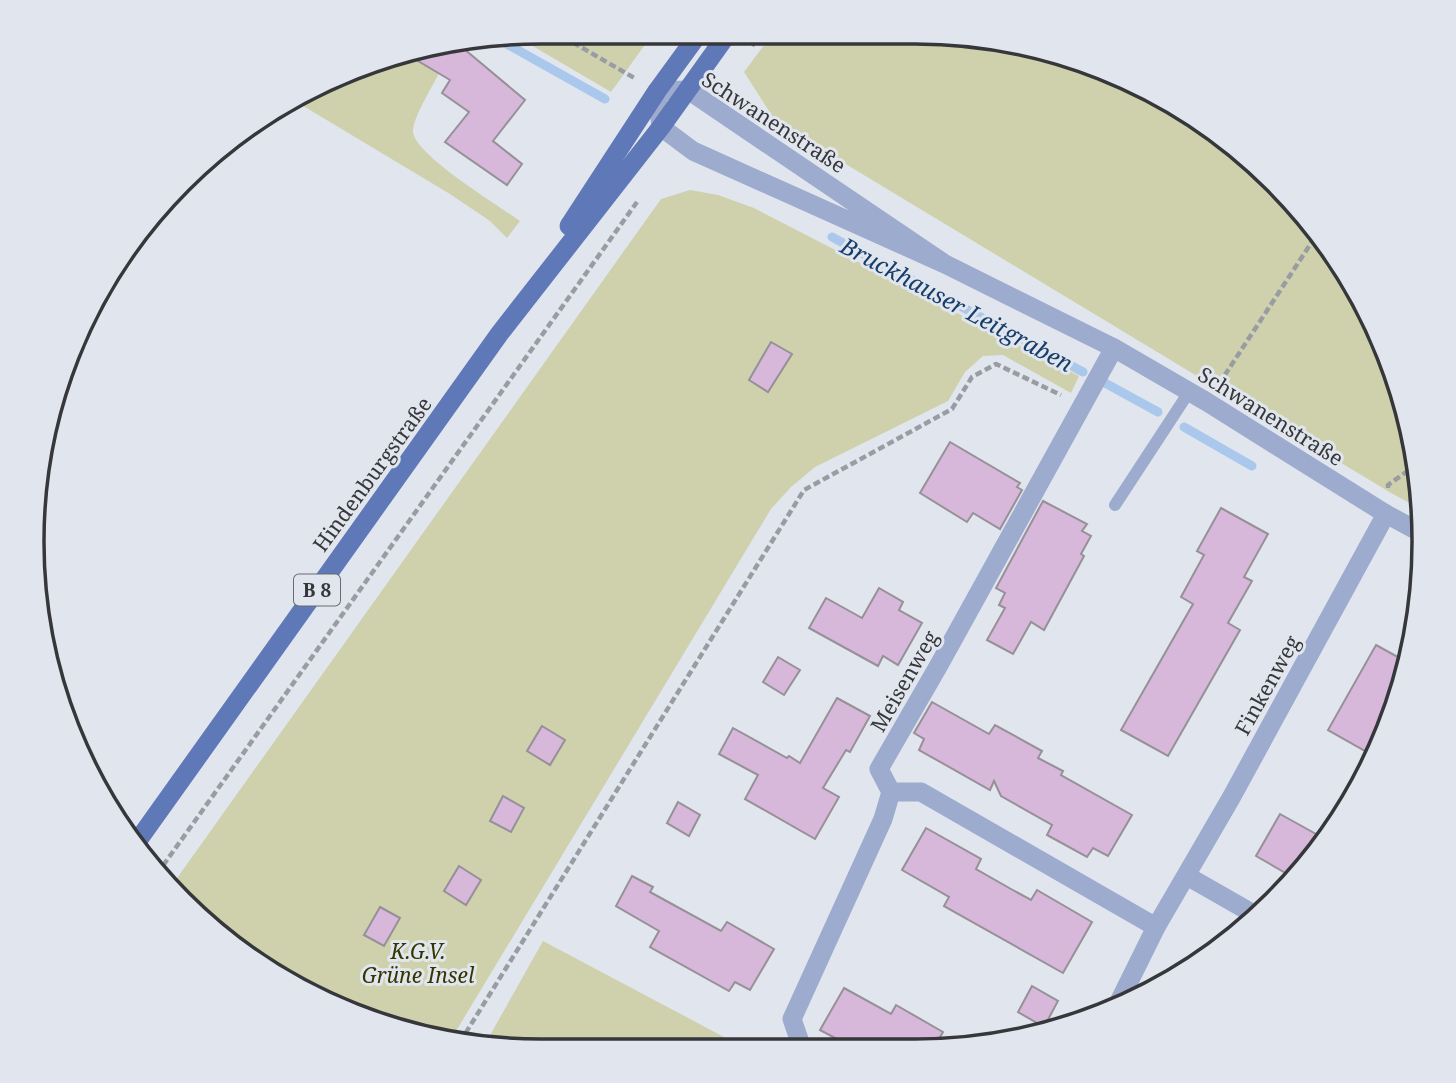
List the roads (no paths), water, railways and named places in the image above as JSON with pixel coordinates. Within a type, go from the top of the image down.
[{"type":"main road","name":"Hindenburgstraße","points":[[500,333],[690,44]]},
{"type":"main road","name":"Hindenburgstraße","points":[[141,836],[500,333],[661,127],[721,44]]},
{"type":"street","name":"Schwanenstraße","points":[[657,91],[688,90],[945,264]]},
{"type":"street","points":[[657,91],[661,127]]},
{"type":"street","name":"Schwanenstraße","points":[[661,127],[693,150],[945,264],[1114,348],[1412,528]]},
{"type":"street","name":"Meisenweg","points":[[891,792],[879,769],[946,654],[1114,348]]},
{"type":"street","name":"Finkenweg","points":[[1123,993],[1156,927],[1187,876],[1386,514]]},
{"type":"street","points":[[799,1039],[792,1019],[884,819],[891,792],[921,792],[1156,927]]},
{"type":"street","points":[[1187,876],[1248,911]]},
{"type":"lane","points":[[1115,505],[1189,392]]},
{"type":"waterway","name":"Bruckhauser Leitgraben","points":[[509,45],[605,99]]},
{"type":"waterway","name":"Bruckhauser Leitgraben","points":[[832,237],[1083,372]]},
{"type":"waterway","name":"Bruckhauser Leitgraben","points":[[1105,383],[1158,412]]},
{"type":"waterway","name":"Bruckhauser Leitgraben","points":[[1184,427],[1252,466]]},
{"type":"park label","name":"K.G.V. Grüne Insel","points":[[418,963]]}]
